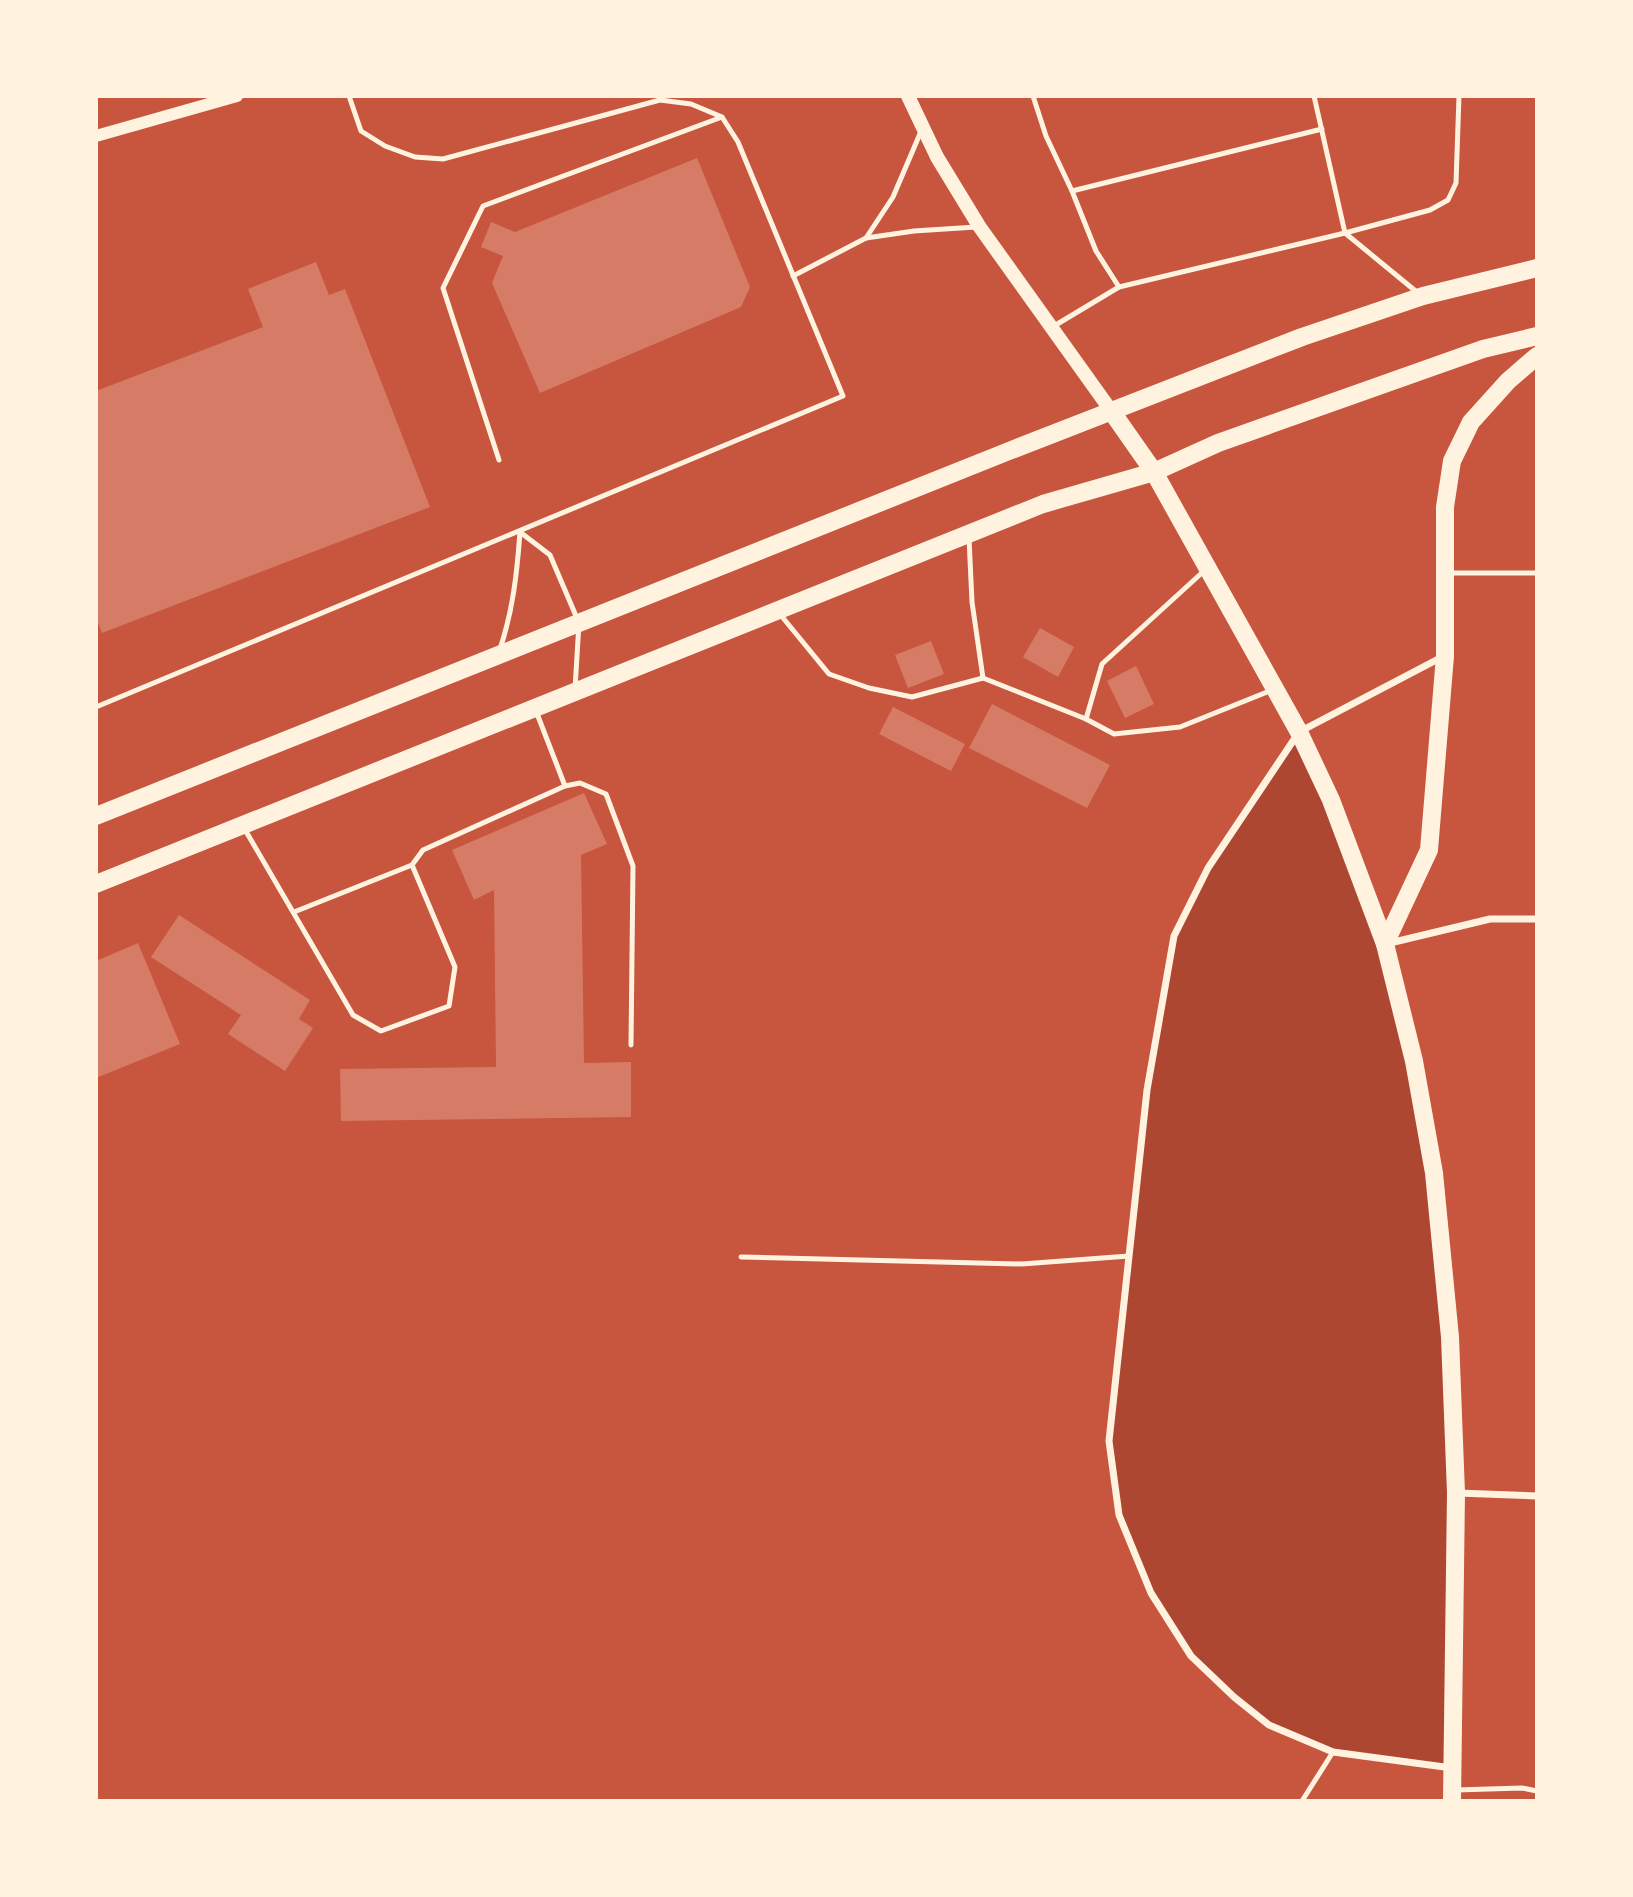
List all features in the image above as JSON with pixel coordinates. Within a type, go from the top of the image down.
[{"type":"main road","points":[[908,96],[937,157],[979,226],[1154,472],[1299,733],[1331,800],[1385,944],[1415,1061],[1434,1173],[1450,1337],[1455,1493],[1452,1796]]},
{"type":"main road","points":[[96,816],[1302,337],[1423,296],[1537,268]]},
{"type":"main road","points":[[96,884],[1043,504],[1154,472],[1218,443],[1483,349],[1537,336]]},
{"type":"main road","points":[[1385,944],[1429,850],[1445,656],[1445,507],[1452,461],[1471,422],[1508,381],[1537,356]]},
{"type":"street","points":[[96,136],[236,96]]},
{"type":"street","points":[[1445,656],[1299,733],[1208,869],[1174,936],[1147,1090],[1109,1441],[1119,1515],[1151,1593],[1191,1656],[1234,1697],[1269,1725],[1333,1752],[1452,1768]]},
{"type":"street","points":[[1385,944],[1490,919],[1537,919]]},
{"type":"street","points":[[1455,1493],[1537,1496]]},
{"type":"lane","points":[[96,707],[843,396],[737,142],[722,117],[691,104],[660,100],[443,159],[415,157],[385,146],[361,131],[349,96]]},
{"type":"lane","points":[[1033,96],[1046,136],[1096,251],[1119,287]]},
{"type":"lane","points":[[1314,96],[1345,233],[1423,296]]},
{"type":"lane","points":[[1051,328],[1119,287],[1345,233],[1430,210],[1448,200],[1456,183],[1459,96]]},
{"type":"lane","points":[[499,460],[443,288],[483,206],[722,117]]},
{"type":"lane","points":[[866,238],[893,197],[923,126]]},
{"type":"lane","points":[[1072,191],[1322,129]]},
{"type":"lane","points":[[793,276],[866,238],[979,226]]},
{"type":"lane","points":[[520,532],[550,555],[579,623],[575,692]]},
{"type":"lane","points":[[498,655],[513,605],[520,532]]},
{"type":"lane","points":[[969,534],[972,602],[983,678]]},
{"type":"lane","points":[[1086,719],[1102,664],[1207,568]]},
{"type":"lane","points":[[1445,573],[1537,573]]},
{"type":"lane","points":[[778,611],[829,674],[869,688],[912,697],[983,678],[1086,719],[1114,734],[1180,727],[1275,689]]},
{"type":"lane","points":[[535,708],[565,786]]},
{"type":"lane","points":[[293,912],[412,866],[423,850],[565,786],[580,783],[606,794],[633,866],[631,1045]]},
{"type":"lane","points":[[243,825],[353,1015],[381,1031],[449,1006],[455,967],[412,866]]},
{"type":"lane","points":[[741,1257],[1022,1264],[1129,1256]]},
{"type":"lane","points":[[1302,1801],[1333,1752]]},
{"type":"lane","points":[[1452,1796],[1522,1788],[1537,1791]]},
{"type":"shaded area","points":[[1299,732],[1331,800],[1414,1061],[1450,1337],[1452,1768],[1333,1752],[1269,1725],[1191,1656],[1151,1593],[1119,1515],[1109,1441],[1147,1090],[1174,936],[1208,868]]},
{"type":"building","points":[[697,158],[750,287],[741,307],[540,393],[492,283],[503,256],[481,247],[491,222],[515,232]]},
{"type":"building","points":[[316,262],[329,295],[345,289],[430,507],[102,633],[96,617],[96,391],[263,327],[248,289]]},
{"type":"building","points":[[1040,628],[1074,647],[1058,677],[1023,657]]},
{"type":"building","points":[[931,641],[944,674],[908,688],[895,655]]},
{"type":"building","points":[[1136,666],[1154,704],[1125,718],[1107,681]]},
{"type":"building","points":[[992,704],[1110,765],[1087,808],[969,748]]},
{"type":"building","points":[[893,707],[965,744],[951,771],[879,734]]},
{"type":"building","points":[[584,793],[607,844],[581,855],[584,1063],[631,1062],[631,1117],[341,1121],[340,1069],[496,1067],[494,890],[474,900],[452,850]]},
{"type":"building","points":[[179,915],[310,1000],[299,1019],[313,1028],[285,1071],[228,1034],[241,1015],[151,957]]},
{"type":"building","points":[[138,943],[180,1044],[96,1078],[96,961]]}]
